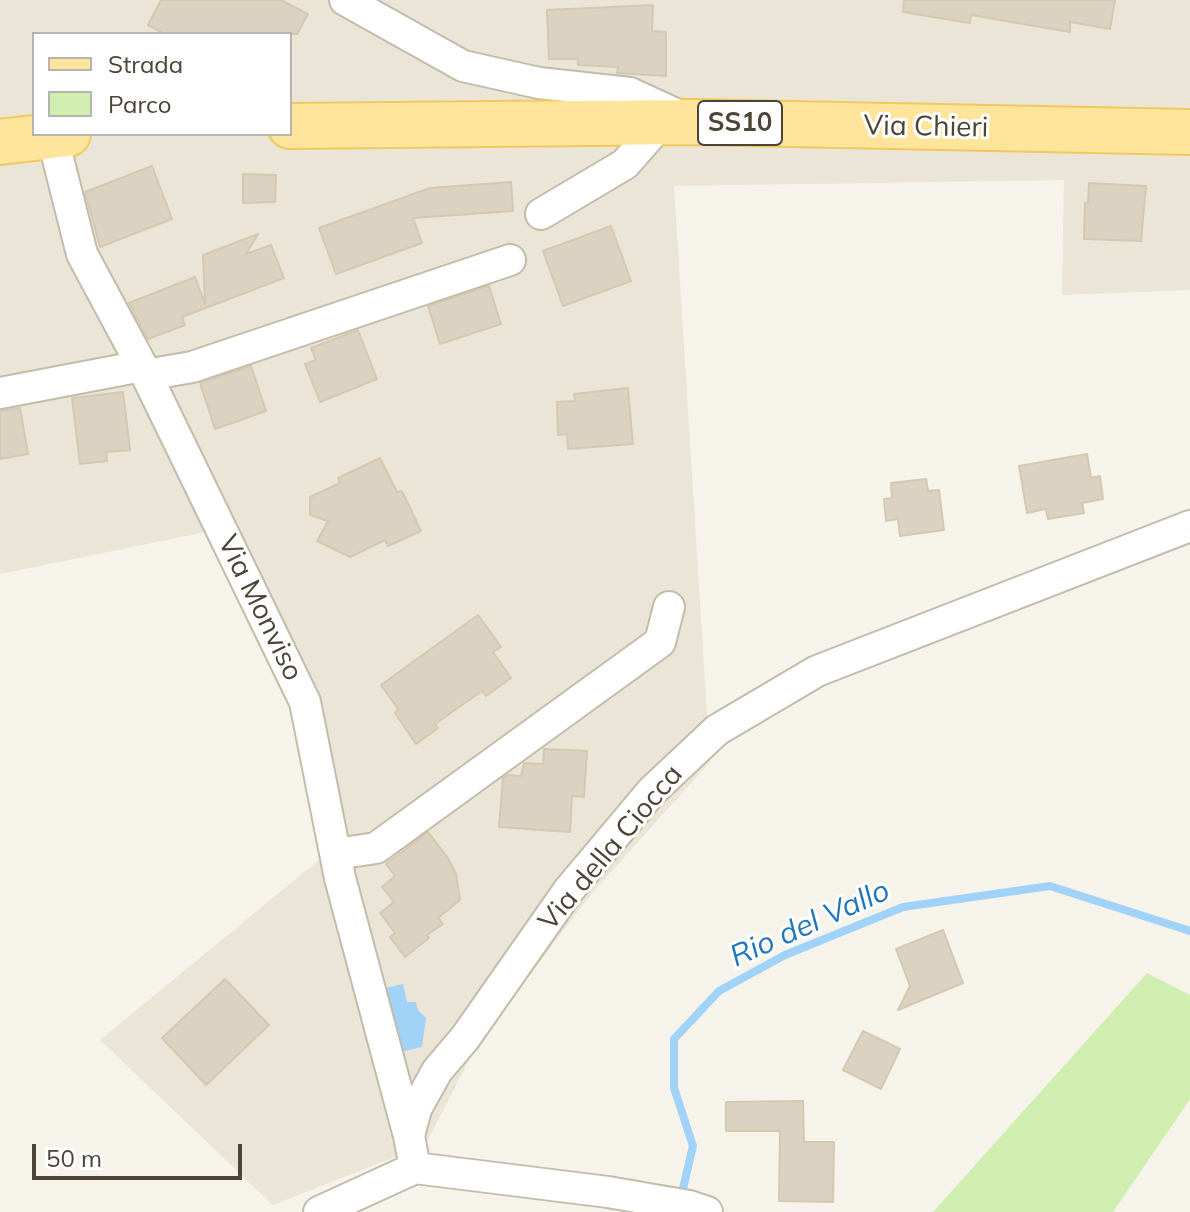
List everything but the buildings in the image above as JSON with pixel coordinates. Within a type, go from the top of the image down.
[{"type":"main road","name":"Via Chieri","points":[[292,126],[677,123],[1190,132]]},
{"type":"main road","points":[[0,142],[51,136]]},
{"type":"street","points":[[345,0],[463,66],[539,83],[630,93],[677,123],[625,164],[541,214]]},
{"type":"street","name":"Via Monviso","points":[[60,136],[82,254],[144,371],[305,702],[340,878],[409,1136]]},
{"type":"street","points":[[0,393],[144,371],[192,367],[510,260]]},
{"type":"street","name":"Via della Ciocca","points":[[415,1168],[409,1136],[416,1109],[437,1071],[465,1038],[568,891],[652,791],[717,730],[817,671],[1190,526]]},
{"type":"street","points":[[336,854],[376,848],[660,642],[669,607]]},
{"type":"street","points":[[319,1212],[415,1168],[608,1192],[707,1212]]},
{"type":"shaded area","points":[[0,0],[1190,0],[1190,290],[1062,295],[1064,180],[674,186],[710,762],[592,893],[477,1044],[428,1140],[395,1157],[273,1205],[100,1040],[325,855],[286,696],[273,674],[211,531],[0,574]]},
{"type":"green space","points":[[1147,973],[1190,995],[1190,1099],[1113,1212],[933,1212]]},
{"type":"water","points":[[403,984],[407,1002],[416,1002],[418,1010],[426,1018],[422,1047],[400,1052],[385,988]]},
{"type":"waterway","name":"Rio del Vallo","points":[[681,1197],[693,1146],[674,1088],[674,1039],[719,991],[785,955],[903,907],[1050,886],[1190,931]]}]
